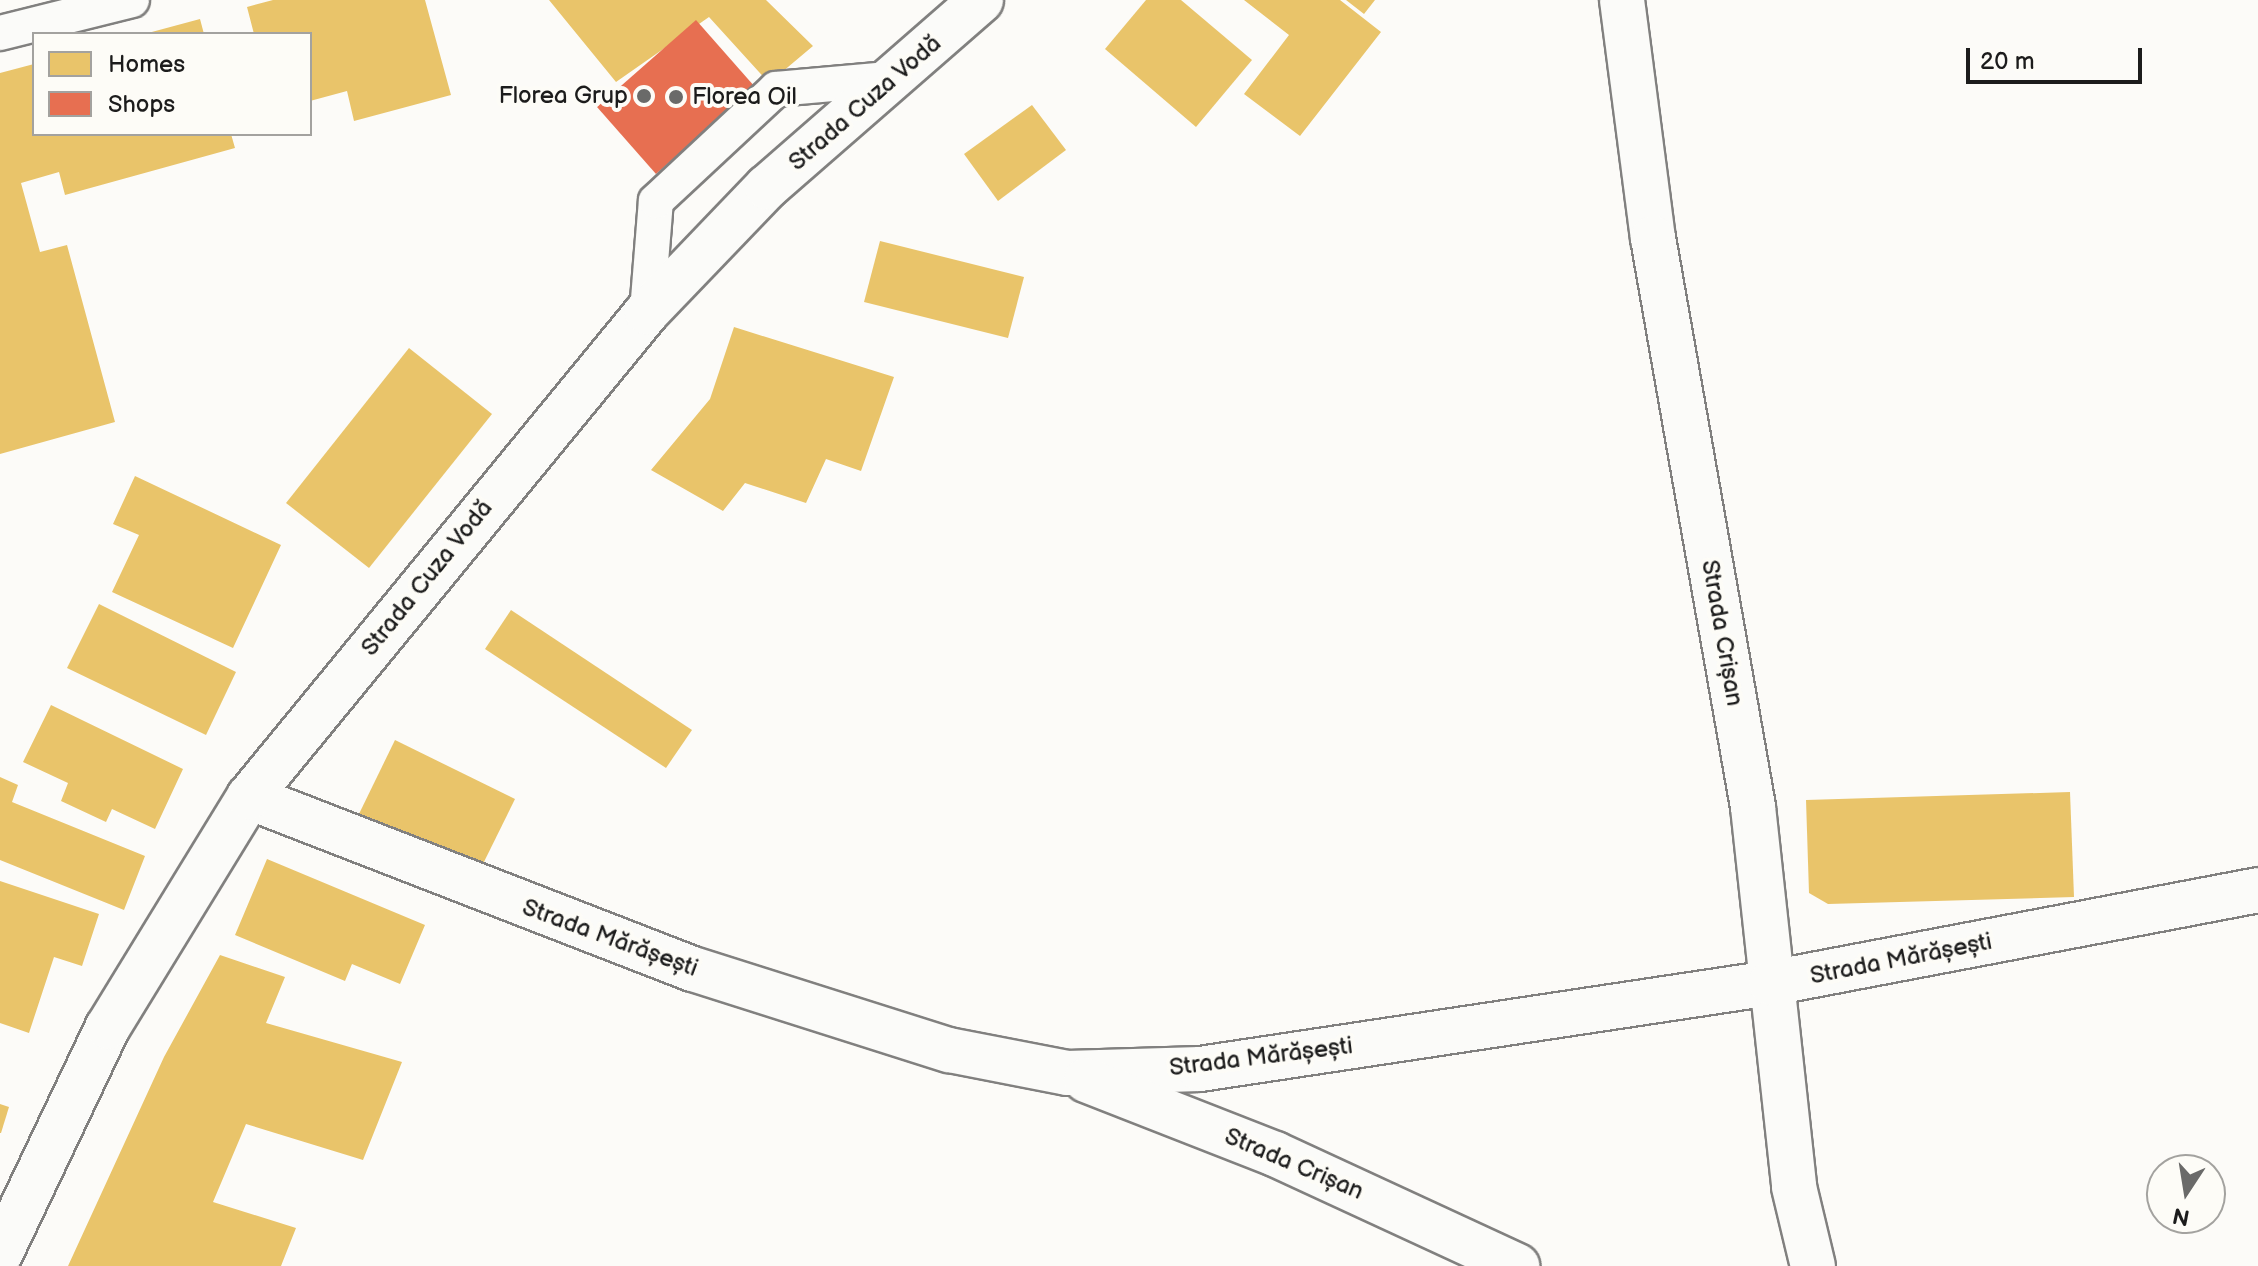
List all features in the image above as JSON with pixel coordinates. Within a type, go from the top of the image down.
[{"type":"street","name":"Strada Cuza Vodă","points":[[0,1254],[108,1027],[249,797],[647,312],[767,187],[981,0]]},
{"type":"street","name":"Strada Crișan","points":[[1622,0],[1653,238],[1753,807],[1794,1187],[1813,1266]]},
{"type":"street","name":"Strada Mărășești","points":[[249,797],[693,969],[949,1050],[1067,1073],[1200,1069],[1771,983],[2258,890]]},
{"type":"street","name":"Strada Crișan","points":[[1067,1073],[1275,1154],[1517,1266]]},
{"type":"lane","points":[[0,33],[132,0]]},
{"type":"lane","points":[[647,312],[656,201],[776,89],[889,79]]},
{"type":"building: Homes","points":[[273,0],[425,0],[451,95],[354,121],[347,91],[312,100],[312,32],[253,32],[247,7]]},
{"type":"building: Homes","points":[[549,0],[766,0],[813,46],[769,83],[709,17],[616,82]]},
{"type":"building: Homes","points":[[1146,0],[1181,0],[1252,60],[1196,127],[1105,49]]},
{"type":"building: Homes","points":[[1244,0],[1340,0],[1381,32],[1300,136],[1244,94],[1289,35]]},
{"type":"building: Homes","points":[[1346,0],[1375,0],[1364,14]]},
{"type":"building: Homes","points":[[200,19],[203,32],[152,32]]},
{"type":"building: Homes","points":[[32,65],[32,136],[232,136],[235,148],[65,195],[59,172],[21,183],[40,252],[67,245],[115,422],[0,454],[0,73]]},
{"type":"building: Homes","points":[[1032,105],[1066,150],[998,201],[964,154]]},
{"type":"building: Homes","points":[[880,241],[1024,277],[1008,338],[864,302]]},
{"type":"building: Homes","points":[[734,327],[894,377],[861,471],[826,459],[806,503],[745,483],[723,511],[651,470],[710,399]]},
{"type":"building: Homes","points":[[409,348],[492,414],[369,568],[286,503]]},
{"type":"building: Homes","points":[[135,476],[281,545],[233,648],[112,592],[139,535],[113,524]]},
{"type":"building: Homes","points":[[99,604],[236,672],[206,735],[67,668]]},
{"type":"building: Homes","points":[[511,610],[692,730],[666,768],[485,649]]},
{"type":"building: Homes","points":[[51,705],[183,769],[155,829],[112,809],[106,822],[61,801],[68,783],[23,762]]},
{"type":"building: Homes","points":[[395,740],[515,799],[477,876],[357,818]]},
{"type":"building: Homes","points":[[0,777],[18,785],[12,802],[145,856],[124,910],[0,860]]},
{"type":"building: Homes","points":[[2070,792],[2074,897],[1828,904],[1809,893],[1806,800]]},
{"type":"building: Homes","points":[[267,859],[425,925],[400,984],[352,964],[345,981],[235,935]]},
{"type":"building: Homes","points":[[0,881],[99,914],[82,966],[54,957],[29,1033],[0,1023]]},
{"type":"building: Homes","points":[[220,955],[285,977],[266,1023],[402,1062],[363,1160],[246,1124],[213,1202],[296,1228],[281,1266],[68,1266],[164,1057]]},
{"type":"building: Homes","points":[[0,1104],[9,1107],[1,1133],[0,1133]]},
{"type":"building: Shops","name":"Florea Oil","points":[[696,20],[755,87],[656,174],[597,107]]},
{"type":"place","name":"Florea Grup","points":[[644,96]]},
{"type":"place","name":"Florea Oil","points":[[676,97]]}]
